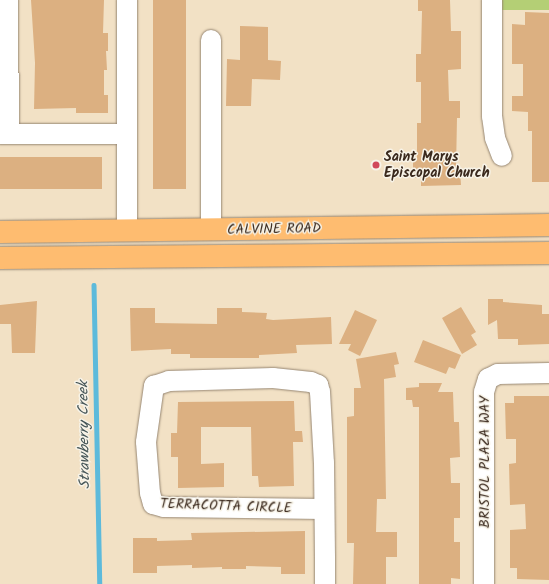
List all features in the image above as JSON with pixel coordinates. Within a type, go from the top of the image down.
[{"type":"main road","name":"CALVINE ROAD","points":[[0,232],[549,225]]},
{"type":"main road","points":[[69,256],[89,245],[191,244],[208,230]]},
{"type":"main road","name":"CALVINE ROAD","points":[[0,258],[69,256],[549,253]]},
{"type":"street","points":[[8,0],[4,134],[126,134]]},
{"type":"street","points":[[127,0],[127,231]]},
{"type":"street","points":[[492,0],[492,116],[496,138],[502,156]]},
{"type":"street","points":[[208,230],[211,40]]},
{"type":"street","name":"BRISTOL PLAZA WAY","points":[[484,584],[484,392],[488,379],[498,374],[549,373]]},
{"type":"street","name":"TERRACOTTA CIRCLE","points":[[324,509],[164,507],[153,504],[150,493],[146,442],[154,386],[169,381],[273,378],[311,382],[318,385],[320,392],[324,509],[324,584]]},
{"type":"green space","points":[[492,0],[549,0],[549,10],[492,10]]},
{"type":"building","points":[[31,0],[104,0],[103,33],[108,33],[108,51],[106,51],[107,70],[104,70],[104,95],[108,95],[108,113],[76,113],[76,108],[34,109],[35,63]]},
{"type":"building","points":[[153,0],[186,0],[186,189],[153,189]]},
{"type":"building","points":[[418,0],[450,0],[451,31],[461,31],[461,69],[448,70],[449,101],[460,101],[460,118],[457,118],[456,170],[460,170],[461,185],[421,186],[421,178],[413,178],[413,158],[417,158],[417,123],[421,123],[421,82],[416,82],[416,54],[421,54],[422,11],[418,11]]},
{"type":"building","points":[[525,12],[549,13],[549,182],[532,182],[532,131],[528,131],[528,112],[512,111],[512,96],[523,96],[523,64],[512,64],[512,24],[525,25]]},
{"type":"building","points":[[240,26],[268,27],[268,60],[281,61],[280,80],[252,79],[251,106],[226,106],[227,59],[240,60]]},
{"type":"building","points":[[0,157],[102,157],[102,189],[0,189]]},
{"type":"building","points":[[488,299],[503,299],[503,302],[542,305],[542,314],[549,314],[549,344],[518,345],[518,339],[498,339],[497,320],[488,325]]},
{"type":"building","points":[[37,301],[35,353],[12,353],[11,324],[0,324],[0,305]]},
{"type":"building","points":[[461,307],[476,332],[471,335],[477,345],[462,354],[442,318]]},
{"type":"building","points":[[130,308],[155,308],[155,323],[217,324],[217,308],[242,308],[242,312],[267,313],[266,319],[273,320],[331,317],[332,344],[296,345],[297,353],[259,355],[259,358],[190,358],[190,354],[171,354],[171,349],[131,351]]},
{"type":"building","points":[[355,310],[377,320],[360,356],[348,350],[351,344],[339,344]]},
{"type":"building","points":[[423,340],[461,355],[455,369],[449,367],[446,374],[414,362]]},
{"type":"building","points":[[396,352],[399,364],[394,365],[396,377],[384,379],[386,499],[377,499],[376,532],[397,532],[397,557],[386,557],[386,584],[353,584],[354,543],[347,543],[347,417],[354,416],[354,388],[361,388],[356,359]]},
{"type":"building","points":[[419,383],[442,383],[438,392],[453,392],[454,422],[459,422],[460,457],[450,458],[451,483],[460,483],[460,518],[454,518],[454,542],[460,542],[460,579],[451,578],[451,584],[419,584],[419,407],[413,407],[412,400],[406,400],[406,388],[419,387]]},
{"type":"building","points":[[514,396],[549,396],[549,580],[517,579],[517,568],[510,568],[510,530],[526,529],[525,504],[510,505],[509,464],[516,463],[516,439],[506,439],[505,403],[514,403]]},
{"type":"building","points":[[294,401],[295,431],[302,431],[303,442],[293,442],[294,486],[259,487],[258,476],[252,476],[251,427],[201,427],[201,464],[224,463],[224,487],[178,488],[178,457],[171,457],[171,433],[177,433],[178,402]]},
{"type":"building","points":[[305,531],[305,574],[281,574],[281,567],[246,566],[246,569],[222,569],[222,567],[192,568],[192,565],[157,566],[157,573],[133,573],[133,538],[157,538],[157,541],[192,540],[191,533]]},
{"type":"waterway","name":"Strawberry Creek","points":[[94,285],[100,584]]},
{"type":"place","name":"Saint Marys Episcopal Church","points":[[376,165]]}]
